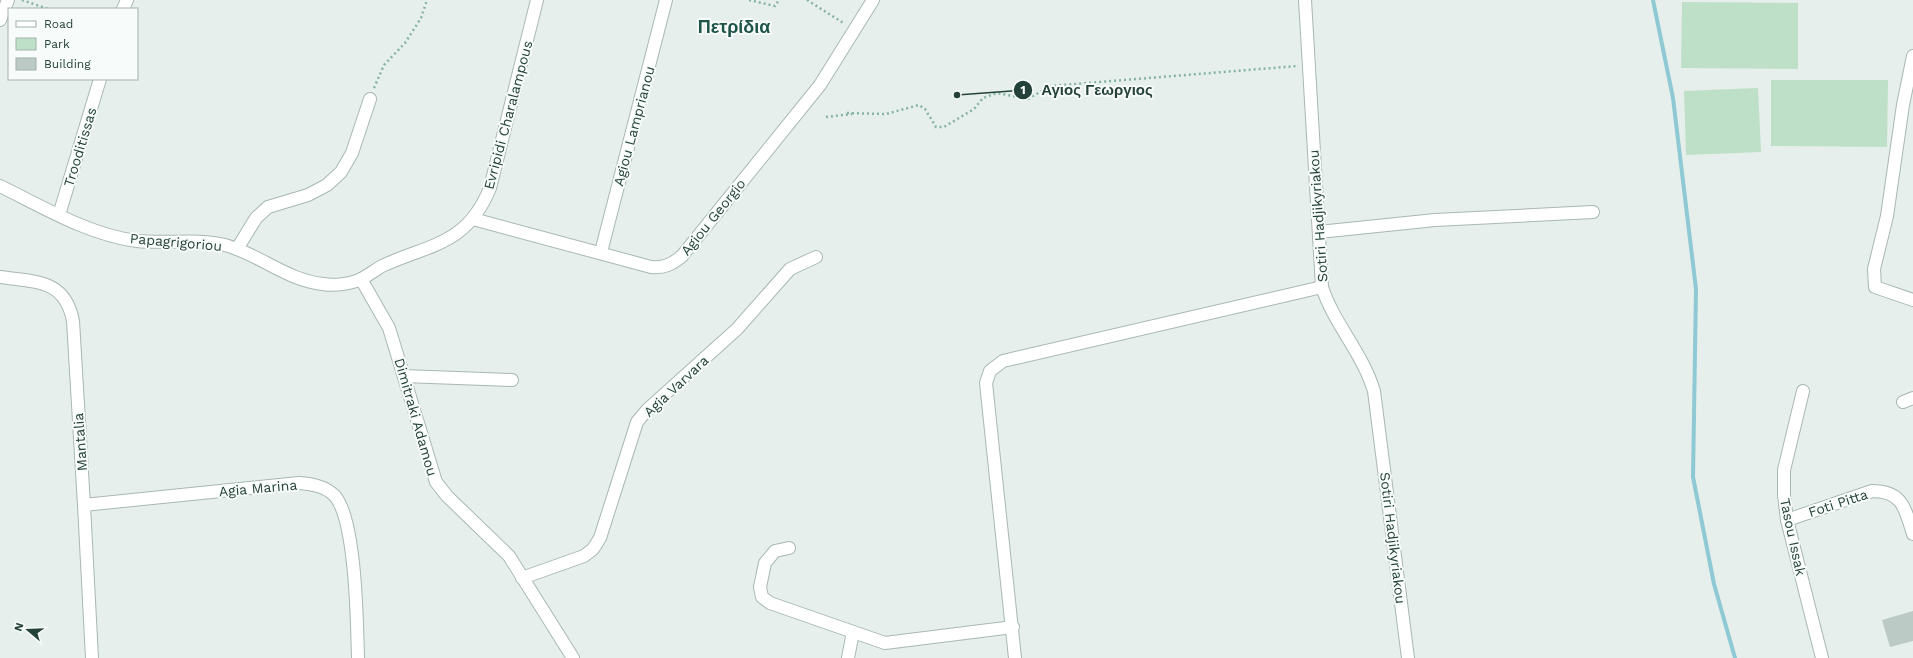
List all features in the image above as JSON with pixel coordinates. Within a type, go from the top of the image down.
[{"type":"street","points":[[0,20],[8,0]]},
{"type":"street","name":"Evripidi Charalampous","points":[[361,279],[381,267],[442,243],[454,236],[473,219],[484,202],[490,188],[537,0]]},
{"type":"street","name":"Agiou Lamprianou","points":[[601,252],[666,0]]},
{"type":"street","name":"Agiou Georgio","points":[[473,219],[601,252],[650,267],[667,266],[682,256],[820,85],[873,0]]},
{"type":"street","name":"Sotiri Hadjikyriakou","points":[[1305,0],[1322,287],[1332,311],[1368,371],[1374,391],[1408,658]]},
{"type":"street","points":[[1913,56],[1903,105],[1887,216],[1874,269],[1875,287],[1913,300]]},
{"type":"street","name":"Trooditissas","points":[[59,215],[100,80]]},
{"type":"street","points":[[237,249],[256,218],[268,207],[308,195],[327,185],[341,172],[352,153],[370,99]]},
{"type":"street","name":"Papagrigoriou","points":[[0,186],[59,215],[102,232],[137,241],[210,243],[237,249],[280,271],[301,279],[323,284],[348,283],[361,279]]},
{"type":"street","points":[[1319,232],[1435,220],[1593,212]]},
{"type":"street","name":"Agia Varvara","points":[[522,578],[584,556],[593,549],[600,538],[637,422],[647,410],[737,330],[790,270],[816,257]]},
{"type":"street","name":"Mantalia","points":[[0,277],[50,286],[64,297],[70,308],[73,321],[92,658]]},
{"type":"street","name":"Dimitraki Adamou","points":[[361,279],[389,328],[436,482],[447,496],[508,556],[573,658]]},
{"type":"street","points":[[1015,658],[1013,627],[986,383],[987,377],[995,365],[1003,361],[1322,287]]},
{"type":"street","points":[[404,376],[512,380]]},
{"type":"street","name":"Tasou Issak","points":[[1803,391],[1784,470],[1784,495],[1787,520],[1822,658]]},
{"type":"street","name":"Agia Marina","points":[[84,505],[299,483],[319,486],[326,489],[334,495],[346,518],[351,548],[358,658]]},
{"type":"street","name":"Foti Pitta","points":[[1787,520],[1872,491],[1885,491],[1904,505],[1913,534]]},
{"type":"street","points":[[789,548],[775,551],[765,563],[760,587],[762,597],[770,603],[885,643],[1013,627]]},
{"type":"street","points":[[848,658],[853,632]]},
{"type":"path","points":[[22,0],[45,8]]},
{"type":"path","points":[[370,99],[384,65],[405,43],[420,18],[427,0]]},
{"type":"path","points":[[749,0],[775,6],[779,0]]},
{"type":"path","points":[[807,0],[854,29]]},
{"type":"path","points":[[847,113],[886,114],[919,105],[925,109],[936,127],[944,127],[974,109],[983,98],[997,93],[1028,99],[1050,86],[1308,65]]},
{"type":"path","points":[[826,117],[847,116],[854,113]]},
{"type":"green space","points":[[1682,2],[1798,3],[1798,69],[1681,68]]},
{"type":"green space","points":[[1771,80],[1888,80],[1887,147],[1771,146]]},
{"type":"green space","points":[[1758,88],[1761,152],[1686,155],[1684,91]]},
{"type":"building","points":[[1913,611],[1913,641],[1890,647],[1882,620]]},
{"type":"waterway","points":[[1653,0],[1673,98],[1696,289],[1693,477],[1714,584],[1735,658]]},
{"type":"place","name":"Αγιος Γεωργιος","points":[[957,95]]},
{"type":"district","name":"Πετρίδια","points":[[734,27]]}]
